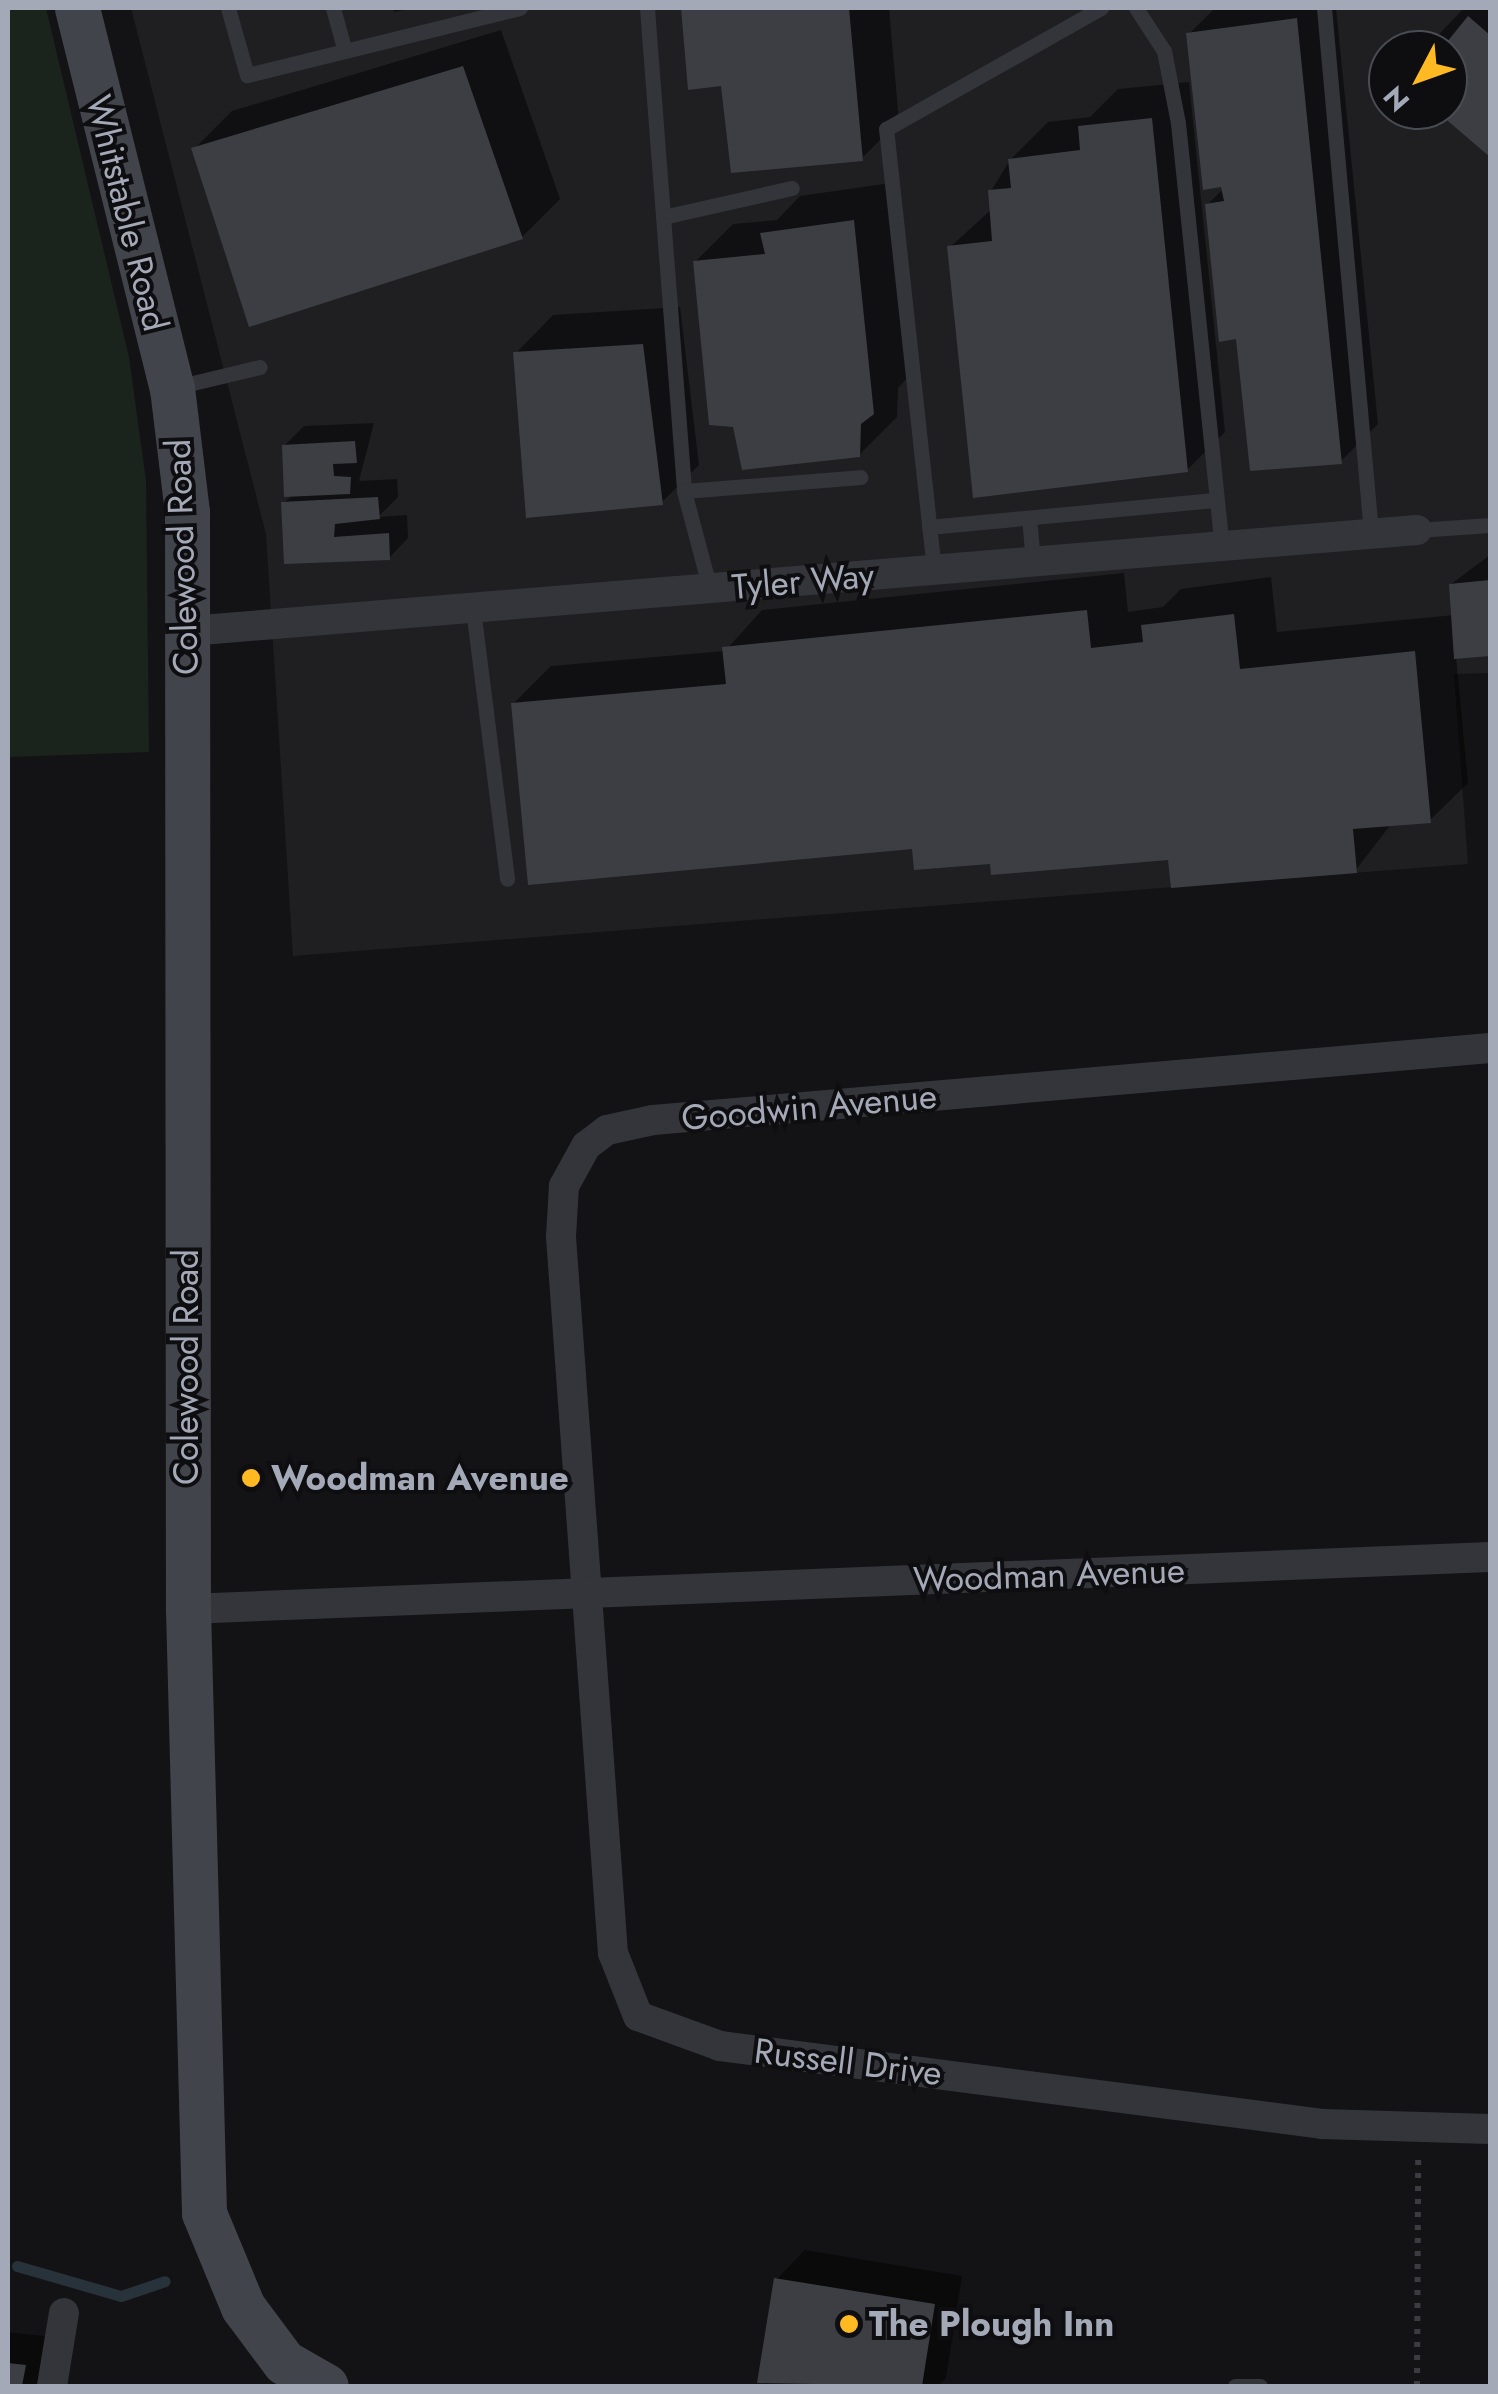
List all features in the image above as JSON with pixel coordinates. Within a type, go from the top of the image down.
[{"type":"main road","name":"Whitstable Road","points":[[78,8],[175,403]]},
{"type":"main road","name":"Colewood Road","points":[[175,403],[188,630],[188,1609],[204,2214],[243,2308],[284,2362],[326,2386]]},
{"type":"street","name":"Tyler Way","points":[[188,630],[1417,530]]},
{"type":"street","name":"Goodwin Avenue","points":[[594,1593],[562,1237],[564,1186],[607,1130],[1490,1048]]},
{"type":"street","name":"Woodman Avenue","points":[[188,1609],[1490,1557]]},
{"type":"street","name":"Russell Drive","points":[[594,1593],[613,1952],[638,2016],[720,2046],[1322,2124],[1490,2129]]},
{"type":"street","points":[[52,2386],[64,2313]]},
{"type":"lane","points":[[228,8],[247,74],[520,8]]},
{"type":"lane","points":[[333,8],[344,48]]},
{"type":"lane","points":[[647,8],[684,492],[710,589]]},
{"type":"lane","points":[[934,570],[886,128],[1100,8]]},
{"type":"lane","points":[[1136,8],[1164,50],[1178,123],[1222,546]]},
{"type":"lane","points":[[1324,8],[1371,533]]},
{"type":"lane","points":[[663,217],[792,188]]},
{"type":"lane","points":[[175,403],[260,368]]},
{"type":"lane","points":[[684,492],[860,477]]},
{"type":"lane","points":[[929,527],[1218,500]]},
{"type":"lane","points":[[1028,518],[1034,562]]},
{"type":"lane","points":[[1417,530],[1490,525]]},
{"type":"lane","points":[[473,609],[508,879]]},
{"type":"lane","points":[[1236,2386],[1260,2386]]},
{"type":"path","points":[[1416,2386],[1418,2128]]},
{"type":"shaded area","points":[[8,8],[46,8],[129,357],[146,481],[149,752],[8,757]]},
{"type":"shaded area","points":[[131,8],[1490,8],[1490,673],[1454,674],[1468,864],[293,956],[266,534]]},
{"type":"building","points":[[681,8],[849,8],[863,161],[731,173],[721,86],[688,90]]},
{"type":"building","points":[[1468,16],[1490,35],[1490,157],[1458,130],[1468,130],[1468,30],[1457,30]]},
{"type":"building","points":[[1297,18],[1342,464],[1250,471],[1236,339],[1219,342],[1205,204],[1224,201],[1221,187],[1203,190],[1186,33]]},
{"type":"building","points":[[463,66],[523,239],[249,327],[191,148]]},
{"type":"building","points":[[1152,118],[1188,472],[973,498],[947,246],[992,241],[988,190],[1011,188],[1008,159],[1080,150],[1078,126]]},
{"type":"building","points":[[854,220],[874,414],[861,424],[860,457],[742,470],[733,427],[709,425],[693,261],[765,254],[760,233]]},
{"type":"building","points":[[643,344],[663,505],[526,518],[513,352]]},
{"type":"building","points":[[355,441],[357,463],[333,464],[334,476],[351,477],[350,494],[284,497],[282,445]]},
{"type":"building","points":[[378,497],[380,519],[335,524],[334,537],[389,533],[390,560],[284,564],[281,502]]},
{"type":"building","points":[[1490,580],[1490,656],[1454,659],[1449,584]]},
{"type":"building","points":[[1087,610],[1091,648],[1143,642],[1141,625],[1234,614],[1240,669],[1415,651],[1431,823],[1353,829],[1357,873],[1171,888],[1168,860],[991,875],[990,864],[914,870],[912,849],[528,885],[511,703],[726,684],[722,647]]},
{"type":"building","name":"The Plough Inn","points":[[774,2278],[935,2304],[922,2386],[757,2383]]},
{"type":"building","points":[[8,2363],[26,2365],[22,2386],[8,2386]]},
{"type":"waterway","points":[[17,2266],[121,2296],[165,2281]]},
{"type":"place","name":"Woodman Avenue","points":[[251,1478]]},
{"type":"place","name":"The Plough Inn","points":[[849,2324]]}]
